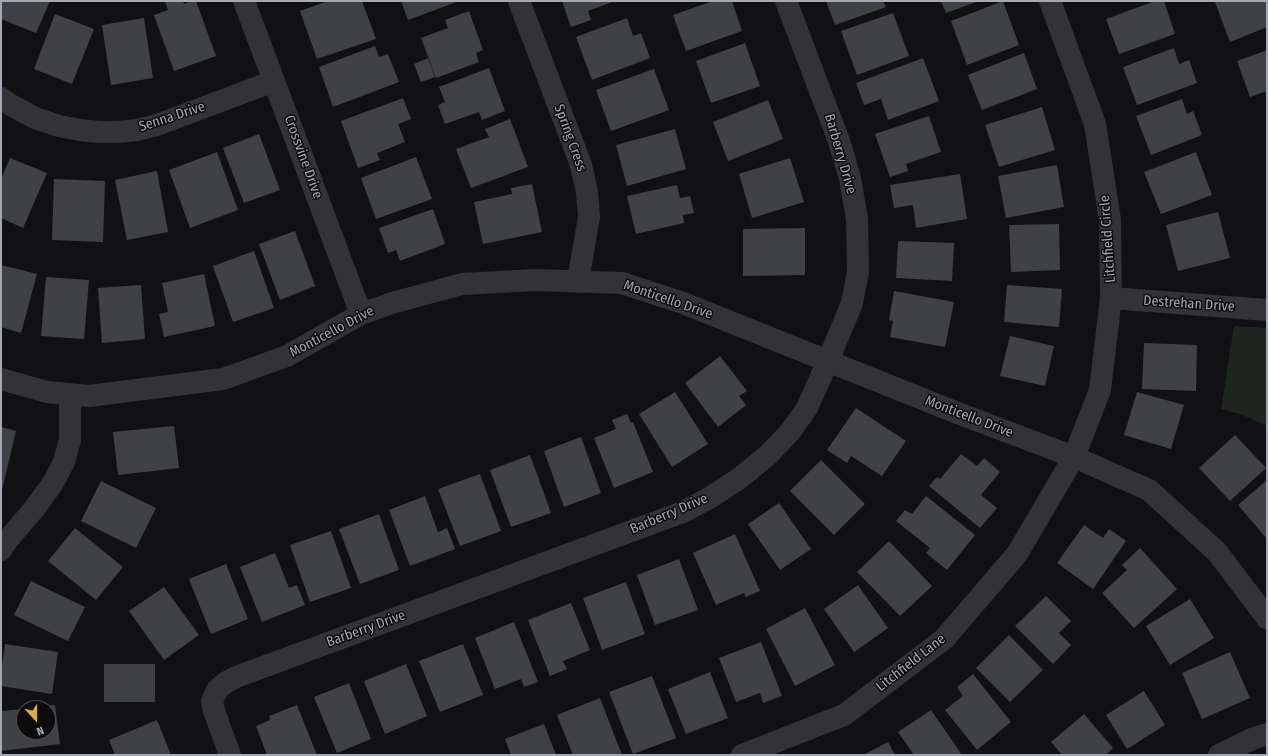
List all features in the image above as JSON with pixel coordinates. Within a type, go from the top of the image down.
[{"type":"street","name":"Crossvine Drive","points":[[244,1],[361,314]]},
{"type":"street","name":"Spring Cress","points":[[519,1],[581,165],[587,192],[589,216],[578,281]]},
{"type":"street","name":"Barberry Drive","points":[[230,755],[214,711],[212,700],[217,690],[225,683],[236,677],[683,512],[711,497],[740,478],[768,455],[790,432],[807,408],[828,361],[852,302],[858,272],[857,219],[850,178],[839,141],[786,1]]},
{"type":"street","name":"Litchfield Circle","points":[[1050,1],[1095,124],[1110,220],[1111,298],[1100,390],[1074,457]]},
{"type":"street","name":"Senna Drive","points":[[1,98],[35,118],[59,126],[99,132],[118,132],[138,130],[157,125],[274,81]]},
{"type":"street","name":"Monticello Drive","points":[[1,379],[47,392],[89,396],[223,380],[287,356],[361,314],[392,302],[462,284],[536,280],[622,282],[683,303],[955,412],[1074,457],[1149,490],[1217,552],[1267,618]]},
{"type":"street","name":"Destrehan Drive","points":[[1111,298],[1267,310]]},
{"type":"street","points":[[1,550],[53,483],[64,462],[70,440],[70,394]]},
{"type":"street","name":"Litchfield Lane","points":[[742,755],[844,715],[944,639],[1017,554],[1074,457]]},
{"type":"street","points":[[1219,755],[1252,739],[1267,734]]},
{"type":"shaded area","points":[[1234,326],[1267,328],[1267,426],[1240,414],[1221,409]]},
{"type":"building","points":[[1,1],[50,1],[36,33],[1,19]]},
{"type":"building","points":[[165,1],[183,1],[184,4],[191,1],[196,1],[216,56],[174,71],[154,15],[168,10]]},
{"type":"building","points":[[328,1],[362,1],[376,39],[317,59],[300,11]]},
{"type":"building","points":[[401,1],[459,1],[408,20]]},
{"type":"building","points":[[562,1],[615,1],[588,11],[591,20],[571,27]]},
{"type":"building","points":[[713,1],[732,1],[742,31],[686,51],[673,15]]},
{"type":"building","points":[[826,1],[883,1],[886,7],[835,25]]},
{"type":"building","points":[[941,1],[979,1],[946,13]]},
{"type":"building","points":[[1003,1],[1019,45],[967,65],[951,21]]},
{"type":"building","points":[[1155,1],[1164,1],[1175,34],[1119,54],[1106,19]]},
{"type":"building","points":[[1267,1],[1267,27],[1230,42],[1215,2]]},
{"type":"building","points":[[469,11],[483,50],[476,53],[479,62],[436,78],[421,38],[448,28],[445,20]]},
{"type":"building","points":[[893,13],[909,56],[857,75],[841,31]]},
{"type":"building","points":[[55,14],[94,29],[72,84],[34,69]]},
{"type":"building","points":[[144,18],[153,78],[111,85],[102,25]]},
{"type":"building","points":[[627,18],[633,36],[641,33],[650,58],[592,80],[576,37]]},
{"type":"building","points":[[745,43],[760,86],[711,103],[696,61]]},
{"type":"building","points":[[375,46],[379,57],[388,54],[399,82],[333,107],[319,67]]},
{"type":"building","points":[[1174,48],[1179,64],[1189,60],[1197,83],[1137,105],[1123,67]]},
{"type":"building","points":[[1267,50],[1267,91],[1250,97],[1237,61]]},
{"type":"building","points":[[1024,53],[1037,89],[982,110],[968,75]]},
{"type":"building","points":[[428,58],[435,77],[421,82],[414,64]]},
{"type":"building","points":[[923,58],[939,101],[888,120],[881,99],[864,105],[856,83]]},
{"type":"building","points":[[489,68],[505,111],[482,120],[479,112],[445,124],[438,105],[445,102],[439,87]]},
{"type":"building","points":[[654,69],[669,110],[611,131],[596,90]]},
{"type":"building","points":[[403,98],[411,119],[398,124],[405,142],[377,153],[380,160],[358,168],[341,121]]},
{"type":"building","points":[[1182,99],[1187,114],[1193,111],[1202,135],[1151,155],[1136,116]]},
{"type":"building","points":[[768,100],[783,139],[728,161],[713,122]]},
{"type":"building","points":[[1042,107],[1055,150],[999,167],[985,125]]},
{"type":"building","points":[[929,116],[941,152],[906,164],[908,171],[890,177],[875,134]]},
{"type":"building","points":[[510,119],[528,167],[471,188],[456,149],[489,137],[485,129]]},
{"type":"building","points":[[675,129],[686,169],[627,186],[616,145]]},
{"type":"building","points":[[259,134],[280,190],[244,203],[223,148]]},
{"type":"building","points":[[217,152],[238,210],[190,228],[169,170]]},
{"type":"building","points":[[1196,152],[1212,195],[1161,214],[1144,172]]},
{"type":"building","points":[[416,157],[432,199],[376,219],[361,178]]},
{"type":"building","points":[[10,158],[47,173],[23,228],[1,218],[1,179]]},
{"type":"building","points":[[790,158],[804,202],[752,218],[739,174]]},
{"type":"building","points":[[1057,165],[1064,207],[1006,218],[998,176]]},
{"type":"building","points":[[157,171],[168,232],[127,240],[115,180]]},
{"type":"building","points":[[960,174],[967,219],[916,228],[913,205],[894,208],[890,185]]},
{"type":"building","points":[[54,179],[105,181],[103,242],[52,240]]},
{"type":"building","points":[[532,184],[542,232],[483,244],[474,202],[512,194],[511,188]]},
{"type":"building","points":[[677,185],[680,198],[690,196],[694,213],[683,215],[684,223],[636,234],[627,196]]},
{"type":"building","points":[[433,209],[445,244],[400,261],[396,250],[388,253],[379,228]]},
{"type":"building","points":[[1218,212],[1230,258],[1178,271],[1166,225]]},
{"type":"building","points":[[1059,224],[1060,270],[1011,272],[1009,225]]},
{"type":"building","points":[[805,228],[805,275],[743,276],[743,229]]},
{"type":"building","points":[[295,231],[315,286],[280,300],[259,244]]},
{"type":"building","points":[[898,241],[954,243],[952,281],[896,278]]},
{"type":"building","points":[[254,251],[274,308],[233,322],[213,266]]},
{"type":"building","points":[[1,265],[37,274],[21,333],[1,327]]},
{"type":"building","points":[[204,274],[215,326],[164,337],[159,314],[168,312],[162,283]]},
{"type":"building","points":[[46,277],[89,280],[84,339],[41,336]]},
{"type":"building","points":[[141,285],[145,339],[102,343],[98,288]]},
{"type":"building","points":[[1007,285],[1062,289],[1059,327],[1004,322]]},
{"type":"building","points":[[894,291],[954,302],[945,347],[890,337],[893,321],[889,320]]},
{"type":"building","points":[[1010,336],[1054,346],[1045,386],[1000,376]]},
{"type":"building","points":[[1144,343],[1197,345],[1196,391],[1142,389]]},
{"type":"building","points":[[720,356],[747,391],[739,396],[746,405],[718,427],[685,383]]},
{"type":"building","points":[[675,392],[708,444],[672,467],[639,414]]},
{"type":"building","points":[[1137,392],[1184,405],[1171,449],[1124,435]]},
{"type":"building","points":[[856,408],[906,441],[882,476],[851,456],[847,463],[827,450]]},
{"type":"building","points":[[627,414],[631,423],[616,429],[612,420]]},
{"type":"building","points":[[633,422],[653,472],[614,488],[594,438]]},
{"type":"building","points":[[174,426],[179,468],[118,475],[113,432]]},
{"type":"building","points":[[1,427],[16,431],[2,490],[1,490]]},
{"type":"building","points":[[1235,435],[1266,468],[1230,501],[1199,468]]},
{"type":"building","points":[[581,437],[601,493],[564,507],[544,451]]},
{"type":"building","points":[[961,454],[977,466],[984,458],[1000,472],[981,495],[997,508],[980,528],[929,486],[937,477],[940,479]]},
{"type":"building","points":[[530,455],[551,513],[511,527],[490,470]]},
{"type":"building","points":[[821,460],[865,504],[834,535],[790,491]]},
{"type":"building","points":[[480,474],[501,531],[460,546],[438,489]]},
{"type":"building","points":[[1267,480],[1267,539],[1238,505]]},
{"type":"building","points":[[101,481],[156,508],[136,548],[81,521]]},
{"type":"building","points":[[425,496],[438,532],[447,528],[455,549],[410,566],[389,510]]},
{"type":"building","points":[[926,496],[975,535],[947,570],[926,553],[930,548],[896,521],[905,510],[912,514]]},
{"type":"building","points":[[779,503],[811,549],[780,570],[748,524]]},
{"type":"building","points":[[379,514],[399,570],[360,584],[339,529]]},
{"type":"building","points":[[1084,525],[1103,538],[1109,529],[1126,541],[1093,589],[1057,563]]},
{"type":"building","points":[[75,528],[123,567],[96,600],[48,561]]},
{"type":"building","points":[[331,531],[351,588],[310,602],[290,545]]},
{"type":"building","points":[[735,534],[760,591],[746,597],[744,593],[716,605],[693,553]]},
{"type":"building","points":[[889,541],[932,586],[900,616],[857,572]]},
{"type":"building","points":[[1140,548],[1177,589],[1134,628],[1102,593],[1127,570],[1122,565]]},
{"type":"building","points":[[275,553],[289,588],[297,585],[305,605],[262,622],[240,567]]},
{"type":"building","points":[[679,559],[698,610],[655,625],[637,575]]},
{"type":"building","points":[[226,564],[248,619],[211,634],[189,579]]},
{"type":"building","points":[[31,581],[85,607],[68,641],[14,615]]},
{"type":"building","points":[[626,582],[645,634],[602,650],[583,598]]},
{"type":"building","points":[[858,585],[888,628],[854,652],[824,609]]},
{"type":"building","points":[[164,587],[199,635],[164,660],[129,611]]},
{"type":"building","points":[[1046,596],[1071,621],[1059,633],[1071,645],[1053,664],[1015,626]]},
{"type":"building","points":[[1190,599],[1214,638],[1170,665],[1146,626]]},
{"type":"building","points":[[571,603],[590,650],[563,661],[567,669],[550,676],[528,620]]},
{"type":"building","points":[[805,608],[835,665],[795,686],[766,629]]},
{"type":"building","points":[[514,622],[538,682],[524,687],[521,679],[495,689],[475,638]]},
{"type":"building","points":[[1009,635],[1043,670],[1010,702],[976,668]]},
{"type":"building","points":[[761,642],[782,696],[763,703],[760,693],[736,702],[719,658]]},
{"type":"building","points":[[5,644],[58,652],[52,694],[1,686],[1,672]]},
{"type":"building","points":[[463,644],[483,695],[440,712],[419,661]]},
{"type":"building","points":[[1230,652],[1250,698],[1202,719],[1182,673]]},
{"type":"building","points":[[104,664],[155,664],[155,702],[104,702]]},
{"type":"building","points":[[406,664],[427,716],[385,734],[364,681]]},
{"type":"building","points":[[710,672],[728,718],[686,734],[668,689]]},
{"type":"building","points":[[973,674],[1011,722],[977,750],[945,710],[963,696],[957,687]]},
{"type":"building","points":[[652,676],[676,738],[633,754],[609,692]]},
{"type":"building","points":[[349,683],[371,739],[337,753],[314,697]]},
{"type":"building","points":[[1144,691],[1165,725],[1127,749],[1106,715]]},
{"type":"building","points":[[600,698],[622,755],[573,755],[557,715]]},
{"type":"building","points":[[297,705],[317,755],[267,755],[256,726],[270,720],[269,716]]},
{"type":"building","points":[[16,710],[16,740],[56,740],[56,713],[60,744],[1,751],[1,711]]},
{"type":"building","points":[[931,710],[962,755],[914,755],[898,732]]},
{"type":"building","points":[[1084,714],[1113,748],[1106,755],[1062,755],[1051,742]]},
{"type":"building","points":[[157,720],[171,755],[115,755],[109,740]]},
{"type":"building","points":[[544,724],[556,755],[511,755],[505,739]]},
{"type":"building","points":[[888,742],[895,755],[863,755]]}]
